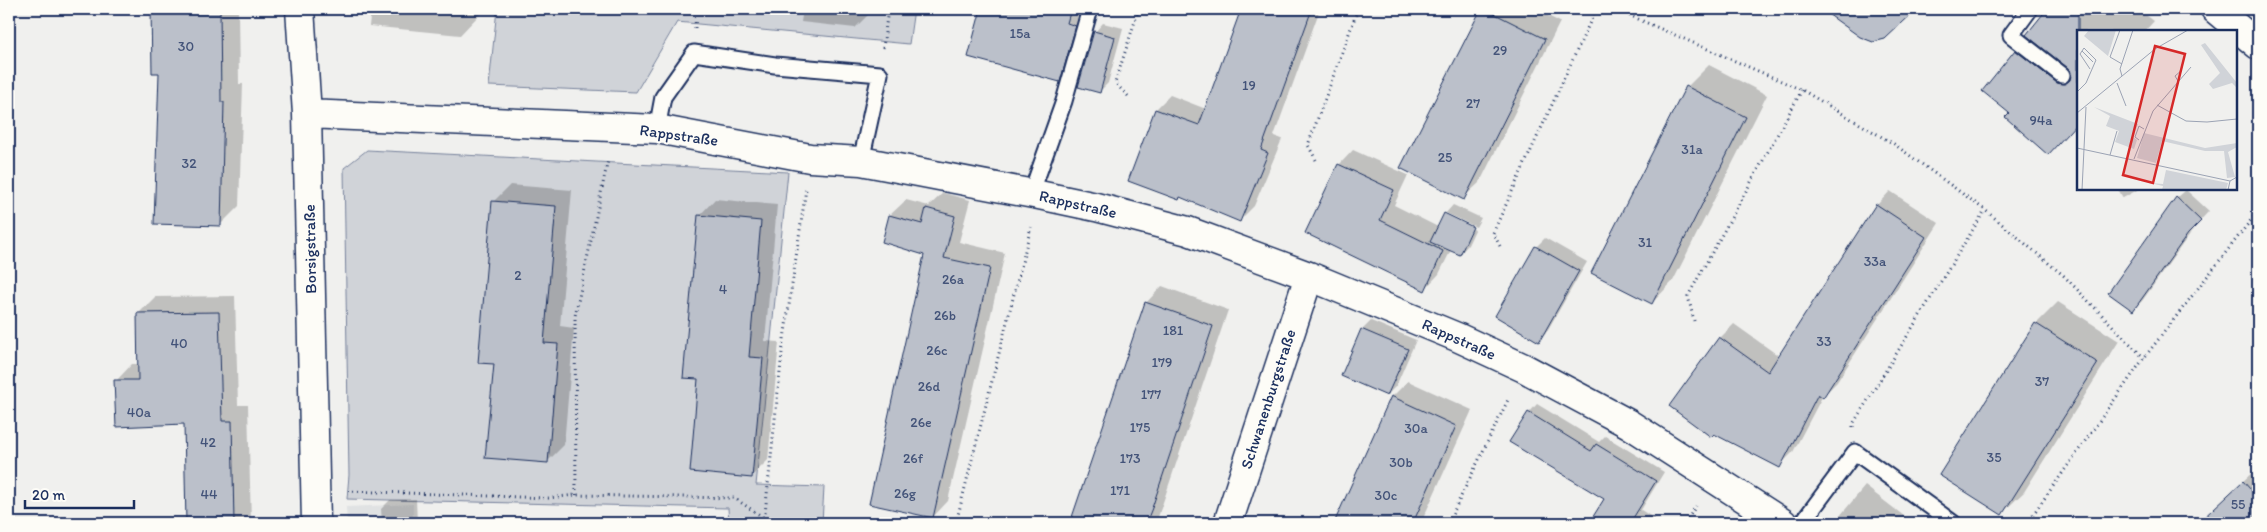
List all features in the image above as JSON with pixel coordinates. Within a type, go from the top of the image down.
[{"type":"street","name":"Borsigstraße","points":[[300,9],[307,114],[316,523]]},
{"type":"street","points":[[2215,9],[2258,45]]},
{"type":"street","name":"Rappstraße","points":[[307,114],[657,129],[810,158],[861,161],[1035,194],[1096,207],[1188,231],[1309,276],[1457,337],[1524,368],[1629,424],[1783,523]]},
{"type":"street","name":"Schwanenburgstraße","points":[[1228,523],[1309,276]]},
{"type":"lane","points":[[1035,194],[1090,9]]},
{"type":"lane","points":[[2030,9],[2010,35],[2062,75]]},
{"type":"lane","points":[[657,129],[662,97],[694,53],[775,65],[880,74],[861,161]]},
{"type":"lane","points":[[1802,523],[1855,452],[1953,523]]},
{"type":"path","points":[[880,74],[888,9]]},
{"type":"path","points":[[1128,96],[1115,84],[1139,9]]},
{"type":"path","points":[[1316,160],[1308,145],[1358,9]]},
{"type":"path","points":[[1500,246],[1493,233],[1596,9]]},
{"type":"path","points":[[1615,9],[1802,90],[1894,144],[1985,210],[2064,276],[2144,358]]},
{"type":"path","points":[[1694,321],[1688,296],[1802,90]]},
{"type":"path","points":[[576,495],[575,316],[615,127]]},
{"type":"path","points":[[765,521],[782,353],[810,158]]},
{"type":"path","points":[[956,523],[1035,194]]},
{"type":"path","points":[[1855,452],[1853,424],[1985,210]]},
{"type":"path","points":[[2027,523],[2144,358],[2258,211]]},
{"type":"path","points":[[1448,523],[1524,368]]},
{"type":"path","points":[[315,489],[548,498],[576,495],[734,498],[765,521],[772,523]]},
{"type":"shaded area","points":[[497,9],[914,9],[909,44],[677,22],[636,92],[489,86]]},
{"type":"shaded area","points":[[367,150],[788,172],[756,485],[824,487],[822,523],[729,523],[728,508],[347,499],[349,475],[344,168]]},
{"type":"shaded area","points":[[413,504],[413,523],[347,523],[346,507]]},
{"type":"building","points":[[151,9],[220,9],[221,102],[224,102],[221,226],[154,224],[159,73],[152,73]]},
{"type":"building","points":[[981,9],[1071,9],[1067,23],[1076,26],[1060,82],[968,57]]},
{"type":"building","points":[[1241,9],[1312,9],[1261,150],[1268,153],[1240,222],[1180,197],[1179,200],[1128,181],[1155,109],[1199,125]]},
{"type":"building","points":[[1481,9],[1485,9],[1545,39],[1464,200],[1400,168]]},
{"type":"building","points":[[1821,9],[1917,9],[1885,39],[1873,42],[1860,37]]},
{"type":"building","points":[[2047,9],[2078,9],[2077,123],[2048,155],[2005,117],[2009,113],[1982,91],[2015,50],[2057,83],[2065,84],[2070,80],[2071,72],[2068,68],[2026,35]]},
{"type":"building","points":[[1094,31],[1115,37],[1100,93],[1078,87]]},
{"type":"building","points":[[1686,86],[1746,117],[1652,304],[1591,273]]},
{"type":"building","points":[[1338,164],[1394,190],[1380,220],[1443,251],[1425,291],[1305,233]]},
{"type":"building","points":[[2176,197],[2201,221],[2188,234],[2133,311],[2108,293]]},
{"type":"building","points":[[492,201],[556,206],[544,343],[558,344],[548,463],[485,458],[494,364],[478,363]]},
{"type":"building","points":[[1876,204],[1926,237],[1823,398],[1818,394],[1780,468],[1714,434],[1711,437],[1669,406],[1719,337],[1768,372]]},
{"type":"building","points":[[926,208],[955,216],[944,258],[990,268],[933,518],[869,504],[924,255],[882,242],[889,215],[922,224]]},
{"type":"building","points":[[1444,213],[1473,227],[1460,255],[1430,242]]},
{"type":"building","points":[[698,215],[761,221],[749,357],[763,358],[752,478],[690,472],[698,379],[683,378]]},
{"type":"building","points":[[1535,246],[1579,271],[1539,342],[1495,316]]},
{"type":"building","points":[[1145,302],[1213,326],[1152,508],[1146,523],[1070,523]]},
{"type":"building","points":[[219,312],[222,421],[232,421],[234,523],[186,523],[184,424],[116,427],[114,380],[138,380],[137,313]]},
{"type":"building","points":[[2035,323],[2098,363],[2002,515],[1939,475]]},
{"type":"building","points":[[1361,329],[1408,349],[1387,396],[1341,376]]},
{"type":"building","points":[[1391,396],[1456,426],[1413,523],[1334,523]]},
{"type":"building","points":[[1528,412],[1591,451],[1596,444],[1656,481],[1630,523],[1589,523],[1604,499],[1509,442]]},
{"type":"building","points":[[2243,481],[2258,498],[2258,523],[2198,523]]}]
